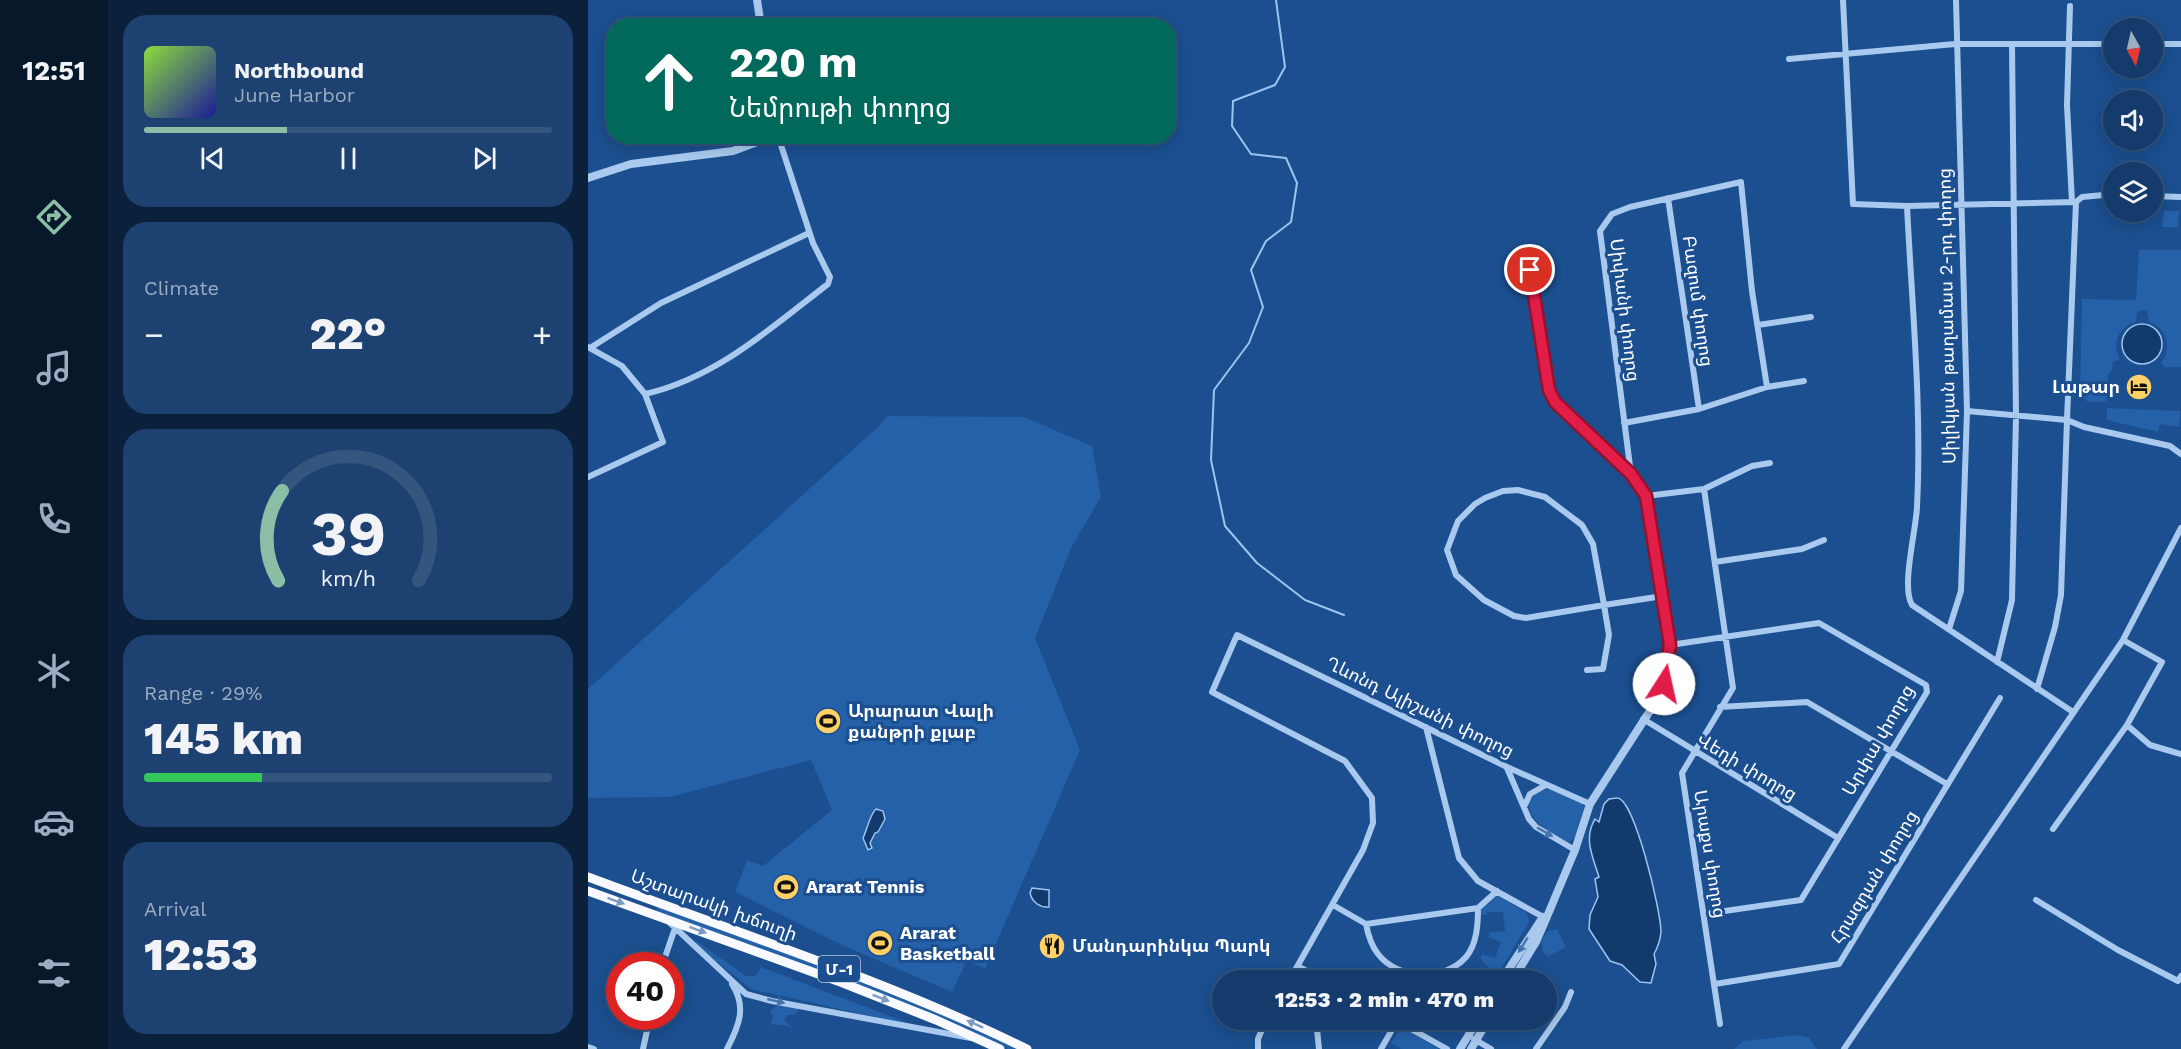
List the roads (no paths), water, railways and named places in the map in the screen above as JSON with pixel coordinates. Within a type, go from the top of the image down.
[{"type":"highway","name":"Աշտարակի խճուղի","points":[[588,877],[940,1008],[1027,1049]]},
{"type":"highway","name":"Աշտարակի խճուղի","points":[[588,891],[843,983],[975,1037],[984,1045],[1000,1049]]},
{"type":"highway","points":[[643,910],[646,898]]},
{"type":"street","points":[[757,0],[760,18]]},
{"type":"street","points":[[1843,0],[1853,204],[1907,206],[2074,202],[2090,195],[2103,195]]},
{"type":"street","name":"Սիլիկյան թաղամաս 2-րդ փողոց","points":[[1949,629],[1961,591],[1967,411],[1955,45],[1956,0]]},
{"type":"street","points":[[2037,688],[2055,627],[2061,595],[2074,202],[2067,105],[2070,6]]},
{"type":"street","points":[[1997,662],[2012,600],[2016,416],[2012,44]]},
{"type":"street","points":[[1790,59],[1955,45],[2103,44]]},
{"type":"street","points":[[2163,44],[2181,44]]},
{"type":"street","points":[[588,178],[631,164],[733,151],[753,144]]},
{"type":"street","points":[[645,394],[662,390],[719,364],[783,319],[830,282],[809,232],[778,144]]},
{"type":"street","name":"Սիփանի փողոց","points":[[1631,474],[1600,231],[1612,214],[1668,198],[1741,182],[1758,325]]},
{"type":"street","points":[[2163,196],[2181,197]]},
{"type":"street","name":"Բազում փողոց","points":[[1668,198],[1699,410]]},
{"type":"street","points":[[1907,206],[1919,465],[1916,532],[1906,586],[1907,597],[1912,605],[2073,712]]},
{"type":"street","points":[[588,477],[663,442],[645,394],[622,366],[589,348],[661,303],[809,232]]},
{"type":"street","points":[[1519,970],[1536,942],[1575,850],[1590,804],[1655,703],[1664,684],[1670,645],[1646,496],[1631,474],[1555,402],[1549,390],[1530,270]]},
{"type":"street","points":[[1767,387],[1758,325],[1811,317]]},
{"type":"street","points":[[1624,423],[1699,410],[1767,387],[1804,381]]},
{"type":"street","points":[[1967,411],[2067,420],[2084,427],[2170,446],[2181,454]]},
{"type":"street","points":[[1646,496],[1704,489],[1752,466],[1770,463]]},
{"type":"street","name":"Արաքս փողոց","points":[[1704,489],[1733,688],[1682,773],[1720,1024]]},
{"type":"street","points":[[1587,670],[1604,669],[1609,635],[1604,605],[1593,544],[1588,533],[1571,515],[1553,502],[1526,491],[1503,491],[1474,504],[1458,521],[1447,550],[1451,566],[1462,582],[1493,607],[1514,616],[1526,618],[1604,605],[1663,596]]},
{"type":"street","points":[[1844,1049],[2123,640],[2181,528]]},
{"type":"street","points":[[1715,562],[1802,549],[1824,540]]},
{"type":"street","name":"Արփա փողոց","points":[[1670,645],[1819,623],[1926,686],[1927,692],[1801,900],[1704,914]]},
{"type":"street","name":"Ղևոնդ Ալիշանի փողոց","points":[[1333,905],[1363,850],[1373,823],[1372,798],[1345,761],[1212,692],[1237,635],[1507,767],[1590,804]]},
{"type":"street","points":[[2053,829],[2127,726],[2162,662],[2123,640]]},
{"type":"street","name":"Հրազդան փողոց","points":[[1715,984],[1839,964],[2000,698]]},
{"type":"street","points":[[1720,707],[1807,702],[1947,784]]},
{"type":"street","name":"Վեդի փողոց","points":[[1643,720],[1838,838]]},
{"type":"street","points":[[2127,726],[2151,746],[2181,754]]},
{"type":"street","points":[[1426,727],[1459,858],[1478,881],[1546,915]]},
{"type":"street","points":[[1507,767],[1525,814],[1536,827],[1575,850]]},
{"type":"street","points":[[1524,807],[1530,794],[1547,785]]},
{"type":"street","points":[[1295,970],[1333,905],[1366,924],[1479,908],[1497,891]]},
{"type":"street","points":[[2036,900],[2148,966],[2178,981],[2181,976]]},
{"type":"street","points":[[1366,924],[1370,940],[1378,955],[1395,968],[1412,975],[1433,974],[1450,968],[1466,957],[1474,941],[1479,908]]},
{"type":"street","points":[[1508,970],[1546,915]]},
{"type":"street","points":[[664,918],[746,994],[964,1038],[975,1037]]},
{"type":"street","points":[[667,952],[675,928]]},
{"type":"street","points":[[1298,966],[1305,970]]},
{"type":"street","points":[[725,974],[741,998],[737,1030],[727,1049]]},
{"type":"street","points":[[1536,1049],[1565,1007],[1570,992]]},
{"type":"street","points":[[643,1049],[647,1030]]},
{"type":"street","points":[[1258,1049],[1258,1039],[1262,1030]]},
{"type":"street","points":[[1317,1030],[1319,1049]]},
{"type":"street","points":[[1381,1049],[1391,1030]]},
{"type":"street","points":[[1412,1030],[1447,1049]]},
{"type":"street","points":[[1471,1049],[1475,1030]]},
{"type":"street","points":[[1460,1049],[1479,1030]]},
{"type":"street","points":[[1472,1038],[1491,1049]]},
{"type":"street","points":[[588,1047],[594,1049]]},
{"type":"waterway","points":[[1276,0],[1285,67],[1275,85],[1233,101],[1232,126],[1251,154],[1286,158],[1297,183],[1291,222],[1266,241],[1251,270],[1263,307],[1249,343],[1214,390],[1211,460],[1225,526],[1257,563],[1305,600],[1344,615]]},
{"type":"place","name":"Լաթար","points":[[2139,387]]},
{"type":"place","name":"Արարատ Վալի քանթրի քլաբ","points":[[828,721]]},
{"type":"place","name":"Ararat Tennis","points":[[786,887]]},
{"type":"place","name":"Ararat Basketball","points":[[880,943]]},
{"type":"place","name":"Մանդարինկա Պարկ","points":[[1052,946]]}]
